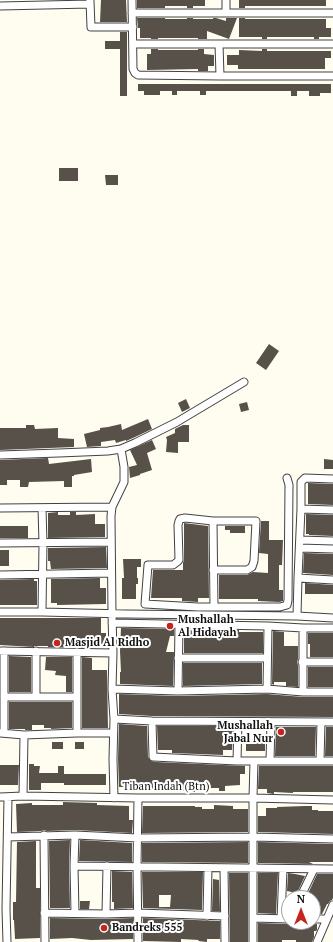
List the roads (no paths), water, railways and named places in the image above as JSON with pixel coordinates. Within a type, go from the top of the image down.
[{"type":"street","points":[[132,0],[133,69],[138,75],[333,76]]},
{"type":"street","points":[[226,0],[226,13]]},
{"type":"street","points":[[0,6],[90,2],[91,27],[132,27]]},
{"type":"street","points":[[132,13],[333,13]]},
{"type":"street","points":[[133,44],[333,44]]},
{"type":"street","points":[[219,44],[220,76]]},
{"type":"street","points":[[0,455],[108,451],[121,449],[135,444],[177,422],[244,382]]},
{"type":"street","points":[[114,798],[111,516],[112,507],[124,482],[124,467],[121,449]]},
{"type":"street","points":[[0,612],[112,614],[198,611],[214,607],[280,607],[287,605],[289,485],[287,478]]},
{"type":"street","points":[[303,692],[302,628],[299,616],[298,578],[301,485],[303,480],[309,478],[333,479]]},
{"type":"street","points":[[0,508],[112,507]]},
{"type":"street","points":[[42,508],[42,612]]},
{"type":"street","points":[[301,509],[333,510]]},
{"type":"street","points":[[213,570],[247,570],[252,567],[254,561],[256,521],[180,519],[178,525],[179,560],[173,565],[148,565],[145,604],[198,611],[333,618]]},
{"type":"street","points":[[213,521],[214,607]]},
{"type":"street","points":[[300,540],[333,541]]},
{"type":"street","points":[[0,543],[111,542]]},
{"type":"street","points":[[300,548],[333,549]]},
{"type":"street","points":[[0,575],[112,573]]},
{"type":"street","points":[[298,578],[333,580]]},
{"type":"street","points":[[112,623],[333,628]]},
{"type":"street","points":[[178,691],[179,624]]},
{"type":"street","points":[[267,690],[268,626]]},
{"type":"street","points":[[113,653],[2,651],[4,697],[2,733],[24,735],[77,733],[114,734]]},
{"type":"street","points":[[36,651],[36,697]]},
{"type":"street","points":[[77,652],[77,733]]},
{"type":"street","points":[[178,658],[267,658]]},
{"type":"street","points":[[302,662],[333,662]]},
{"type":"street","points":[[112,689],[333,692]]},
{"type":"street","points":[[4,697],[76,697]]},
{"type":"street","points":[[114,719],[152,721],[333,722]]},
{"type":"street","points":[[152,721],[153,757],[237,761],[333,761]]},
{"type":"street","points":[[237,761],[238,722]]},
{"type":"street","points":[[270,761],[271,722]]},
{"type":"street","points":[[320,761],[321,722]]},
{"type":"street","points":[[23,796],[24,735]]},
{"type":"street","points":[[253,942],[254,761]]},
{"type":"street","name":"Tiban Indah (Btn)","points":[[0,797],[253,798],[333,800]]},
{"type":"street","points":[[7,942],[6,909],[8,797]]},
{"type":"street","points":[[138,798],[138,942]]},
{"type":"street","points":[[44,835],[45,942]]},
{"type":"street","points":[[8,837],[75,835],[138,838],[333,838]]},
{"type":"street","points":[[75,835],[75,913]]},
{"type":"street","points":[[74,866],[333,869]]},
{"type":"street","points":[[106,914],[107,866]]},
{"type":"street","points":[[207,916],[208,868]]},
{"type":"street","points":[[224,868],[225,942]]},
{"type":"street","points":[[283,869],[284,890]]},
{"type":"street","points":[[304,890],[314,869]]},
{"type":"street","points":[[317,942],[333,905]]},
{"type":"street","points":[[44,913],[138,913],[225,916]]},
{"type":"street","points":[[253,918],[281,919]]},
{"type":"street","points":[[321,919],[327,919]]},
{"type":"place","name":"Mushallah Al Hidayah","points":[[170,626]]},
{"type":"place","name":"Masjid Al Ridho","points":[[57,643]]},
{"type":"place","name":"Mushallah Jabal Nur","points":[[281,732]]},
{"type":"place","name":"Bandreks 555","points":[[104,928]]}]
